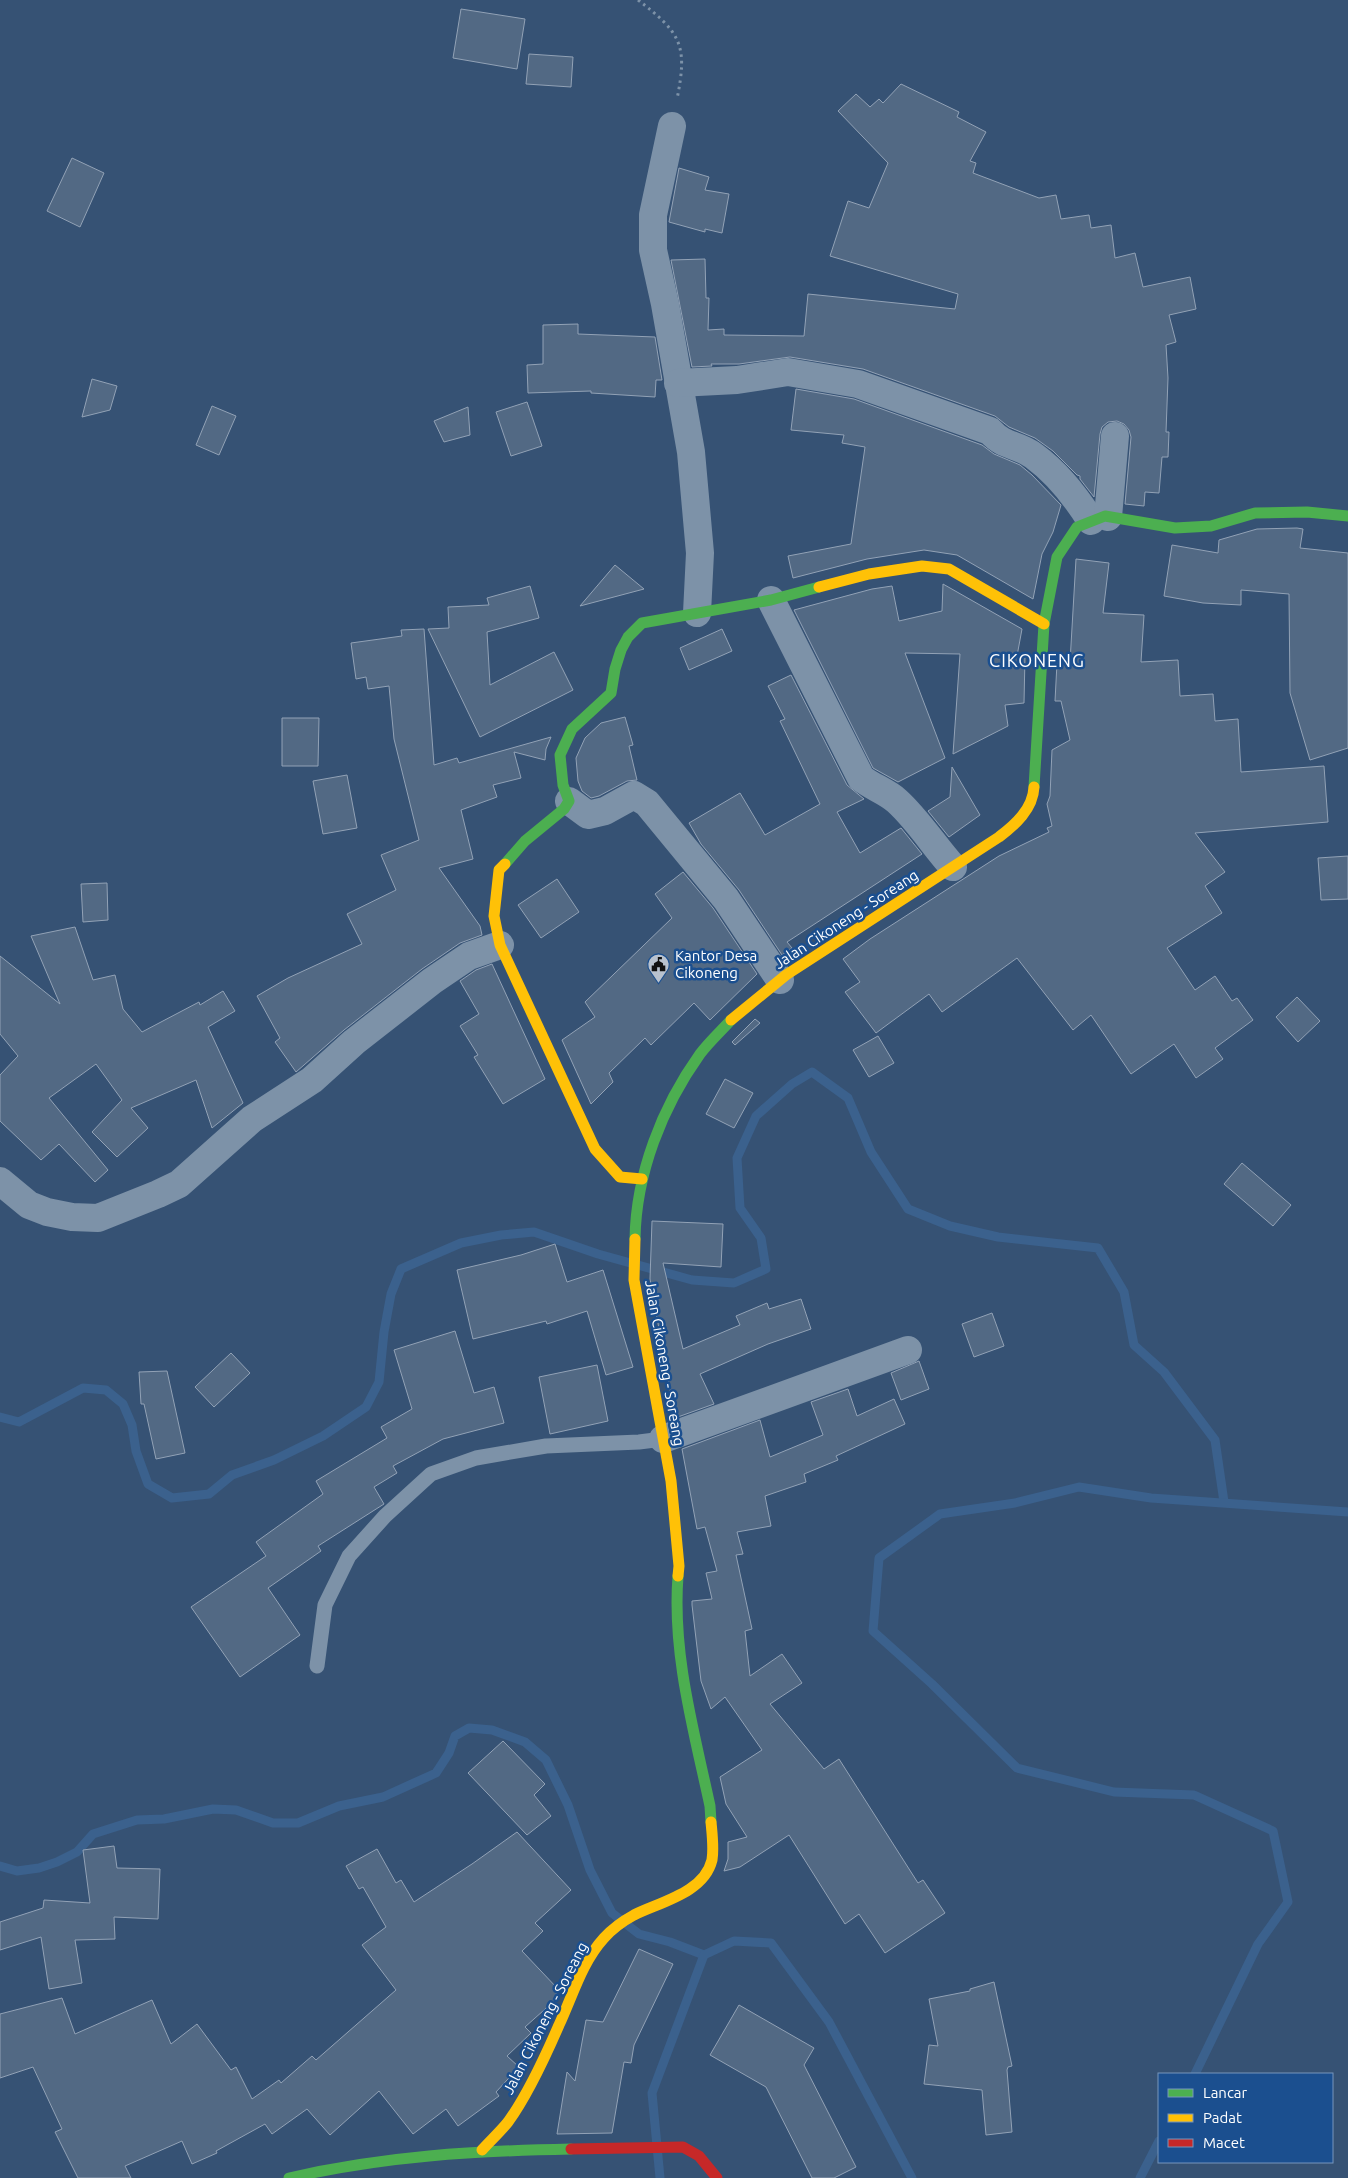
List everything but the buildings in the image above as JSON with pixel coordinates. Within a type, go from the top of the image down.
[{"type":"street","points":[[672,126],[653,216],[653,250],[691,452],[699,544],[697,614]]},
{"type":"street","points":[[678,383],[738,380],[788,372],[867,387],[990,431],[1006,445],[1016,446],[1033,455],[1053,473],[1079,502],[1099,519],[1175,528],[1211,526],[1255,513],[1307,512],[1348,516]]},
{"type":"street","points":[[1099,519],[1115,436]]},
{"type":"street","name":"Jalan Cikoneng - Soreang","points":[[482,2150],[508,2122],[526,2091],[559,2026],[589,1957],[604,1938],[617,1925],[634,1915],[674,1898],[697,1883],[707,1871],[712,1859],[710,1806],[689,1705],[678,1637],[676,1605],[679,1566],[671,1481],[634,1280],[635,1234],[642,1179],[663,1120],[673,1098],[701,1053],[736,1014],[780,980],[1016,825],[1028,809],[1034,795],[1044,624],[1057,557],[1077,527],[1099,519]]},
{"type":"street","points":[[780,980],[726,899],[670,829],[641,797],[634,795],[605,811],[588,814],[569,801],[563,785],[560,755],[572,729],[611,693],[615,669],[628,637],[642,623],[771,600],[869,574],[922,566],[949,569],[1044,624]]},
{"type":"street","points":[[771,600],[861,778],[897,802],[953,867]]},
{"type":"street","points":[[569,801],[564,809],[511,855],[499,870],[494,916],[500,945],[595,1150],[620,1177],[642,1179]]},
{"type":"street","points":[[0,1181],[29,1205],[47,1212],[72,1217],[98,1218],[158,1194],[179,1184],[252,1119],[312,1080],[354,1042],[432,981],[469,956],[500,945]]},
{"type":"street","points":[[663,1439],[908,1350]]},
{"type":"street","points":[[288,2178],[324,2168],[398,2157],[482,2150],[669,2147],[685,2148],[701,2157],[713,2170],[717,2178]]},
{"type":"lane","points":[[317,1666],[325,1605],[349,1556],[385,1516],[430,1474],[476,1458],[546,1446],[639,1442],[663,1439]]},
{"type":"path","points":[[638,0],[664,19],[676,38],[682,53],[682,75],[672,126]]},
{"type":"waterway","points":[[0,1417],[19,1422],[83,1388],[106,1390],[123,1404],[132,1425],[136,1451],[148,1484],[172,1498],[209,1494],[232,1475],[274,1460],[323,1436],[366,1407],[379,1382],[384,1332],[391,1294],[401,1269],[461,1243],[501,1235],[534,1232],[598,1254],[692,1280],[734,1283],[766,1269],[761,1238],[740,1208],[737,1158],[756,1116],[792,1084],[812,1072],[848,1098],[871,1152],[908,1209],[950,1226],[998,1237],[1098,1248],[1124,1292],[1134,1345],[1164,1372],[1215,1440],[1224,1502]]},
{"type":"waterway","points":[[1195,2073],[1258,1944],[1288,1902],[1273,1831],[1194,1795],[1114,1792],[1017,1768],[932,1684],[873,1631],[879,1558],[940,1514],[1015,1503],[1079,1487],[1151,1498],[1348,1512]]},
{"type":"waterway","points":[[0,1866],[17,1871],[39,1868],[77,1852],[93,1834],[137,1820],[164,1819],[213,1809],[236,1810],[273,1823],[298,1823],[339,1806],[383,1797],[436,1773],[449,1753],[455,1736],[469,1728],[492,1730],[525,1742],[546,1760],[568,1805],[590,1870],[612,1913],[639,1934],[670,1942],[704,1955]]},
{"type":"waterway","points":[[660,2178],[652,2093],[704,1955],[734,1941],[771,1943],[829,2022],[912,2178]]},
{"type":"waterway","points":[[1140,2178],[1158,2143]]},
{"type":"traffic: fast","points":[[1034,787],[1044,624],[1057,557],[1077,527],[1105,516],[1175,528],[1211,526],[1255,513],[1307,512],[1348,516]]},
{"type":"traffic: fast","points":[[505,864],[525,841],[564,809],[569,801],[563,785],[560,755],[572,729],[611,693],[615,669],[621,650],[628,637],[642,623],[771,600],[819,587]]},
{"type":"traffic: fast","points":[[635,1239],[640,1190],[646,1166],[663,1119],[674,1096],[700,1054],[731,1020]]},
{"type":"traffic: fast","points":[[678,1576],[677,1605],[681,1663],[691,1721],[710,1806],[711,1822]]},
{"type":"traffic: fast","points":[[289,2178],[359,2164],[429,2156],[499,2151],[571,2149]]},
{"type":"traffic: slow","points":[[819,587],[869,574],[922,566],[949,569],[1044,624]]},
{"type":"traffic: slow","points":[[731,1020],[786,975],[999,837],[1017,822],[1027,809],[1034,787]]},
{"type":"traffic: slow","points":[[505,864],[499,870],[494,916],[500,945],[595,1149],[620,1177],[642,1179]]},
{"type":"traffic: slow","points":[[635,1239],[634,1280],[671,1481],[679,1566],[678,1576]]},
{"type":"traffic: slow","points":[[482,2150],[508,2122],[522,2100],[536,2075],[578,1979],[596,1947],[607,1934],[622,1922],[680,1895],[700,1881],[707,1871],[713,1855],[711,1822]]},
{"type":"traffic: jam","points":[[571,2149],[683,2147],[699,2156],[717,2178]]},
{"type":"place","name":"Kantor Desa Cikoneng","points":[[659,983]]},
{"type":"district","name":"CIKONENG","points":[[1037,660]]}]
